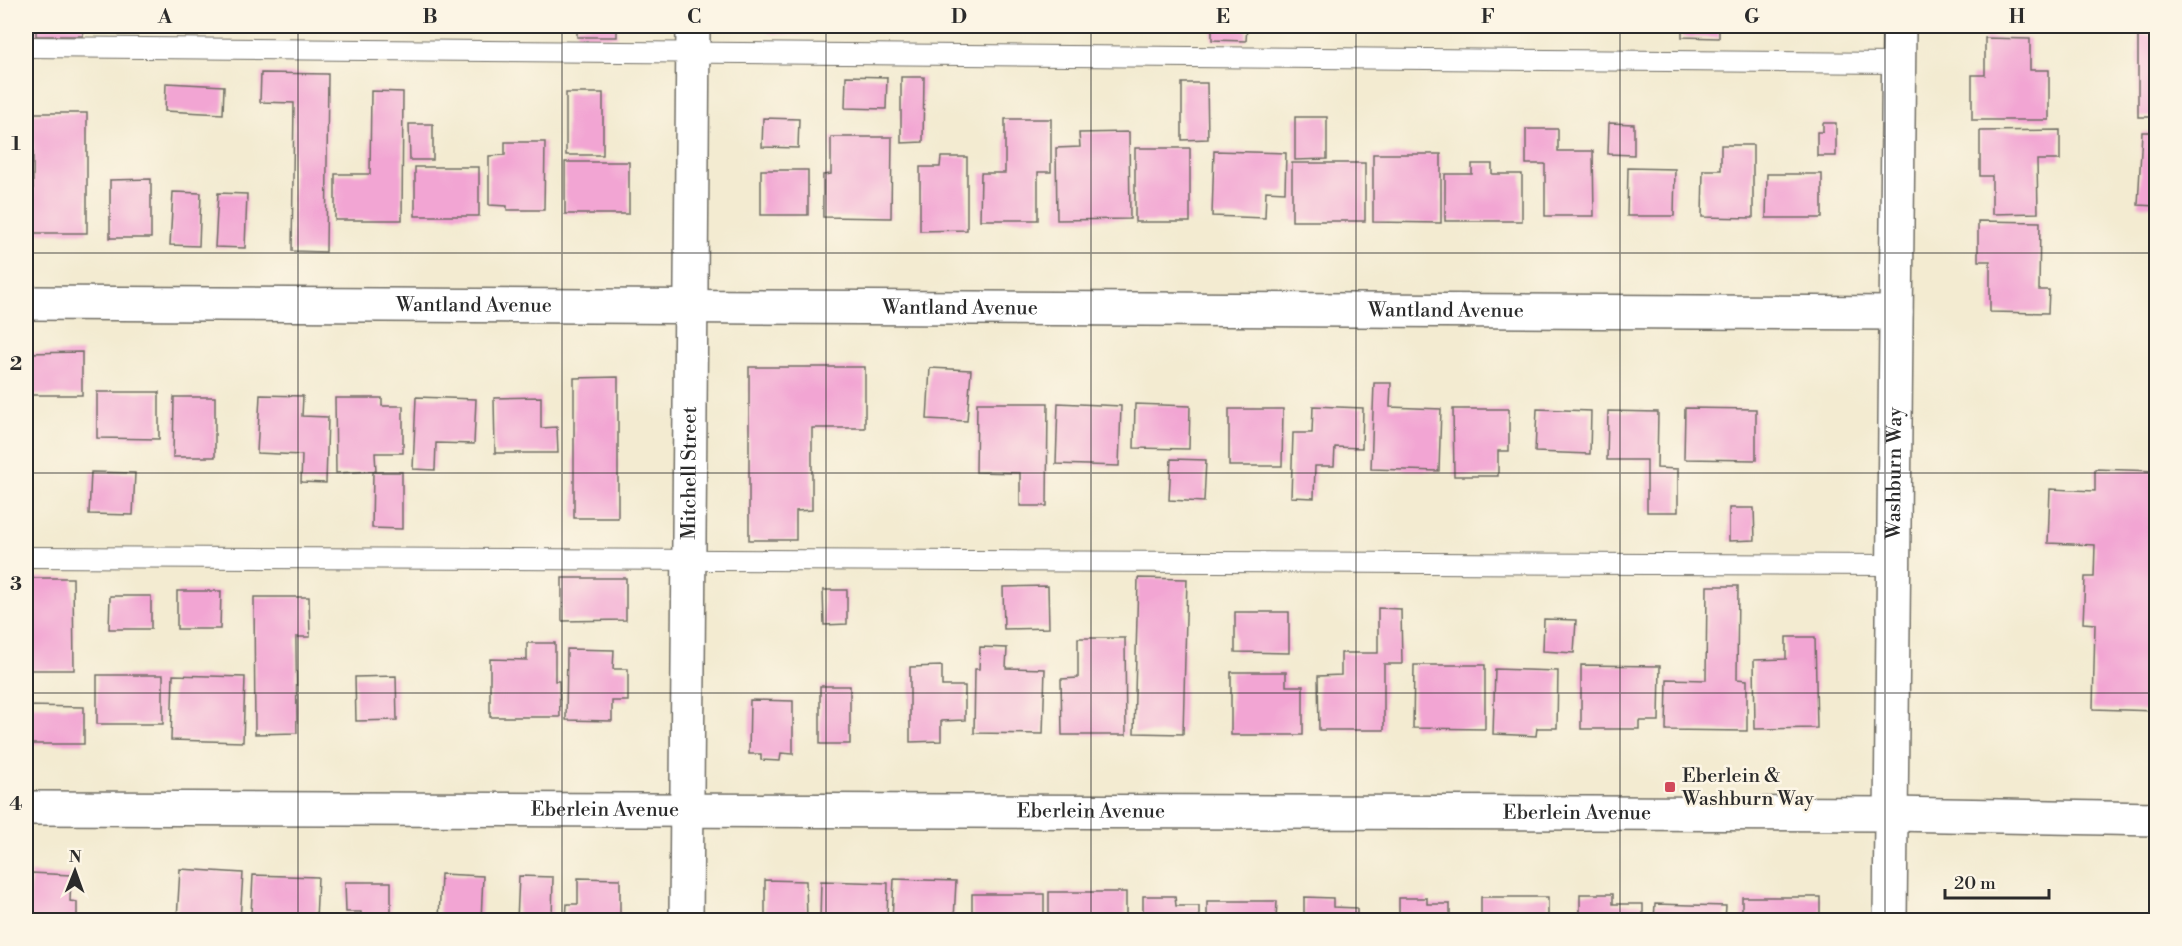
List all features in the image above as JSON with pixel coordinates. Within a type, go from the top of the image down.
[{"type":"street","name":"Washburn Way","points":[[1890,921],[1899,26]]},
{"type":"street","name":"Mitchell Street","points":[[686,921],[685,810],[693,39]]},
{"type":"street","name":"Wantland Avenue","points":[[26,303],[1896,313]]},
{"type":"street","name":"Eberlein Avenue","points":[[26,808],[1891,814],[2157,819]]},
{"type":"lane","points":[[26,46],[693,39],[1898,63]]},
{"type":"lane","points":[[26,556],[1894,565]]},
{"type":"building","points":[[36,26],[83,26],[83,36],[36,36]]},
{"type":"building","points":[[577,26],[617,26],[617,37],[577,37]]},
{"type":"building","points":[[769,26],[802,26],[802,35],[768,33]]},
{"type":"building","points":[[1212,26],[1247,26],[1246,41],[1212,40]]},
{"type":"building","points":[[1682,26],[1719,26],[1719,38],[1682,37]]},
{"type":"building","points":[[2138,35],[2156,35],[2156,117],[2138,117]]},
{"type":"building","points":[[1985,38],[2030,39],[2030,70],[2049,70],[2049,120],[1972,120],[1972,75],[1985,75]]},
{"type":"building","points":[[261,73],[328,74],[326,252],[292,251],[294,103],[260,102]]},
{"type":"building","points":[[846,76],[887,77],[886,109],[845,108]]},
{"type":"building","points":[[901,77],[924,77],[923,142],[901,143]]},
{"type":"building","points":[[166,83],[224,86],[223,114],[165,111]]},
{"type":"building","points":[[1182,83],[1207,83],[1208,139],[1182,140]]},
{"type":"building","points":[[371,91],[403,92],[402,220],[335,220],[335,174],[370,174]]},
{"type":"building","points":[[566,93],[603,93],[603,155],[566,155]]},
{"type":"building","points":[[33,113],[87,113],[87,233],[33,233]]},
{"type":"building","points":[[1295,117],[1327,117],[1327,159],[1295,160]]},
{"type":"building","points":[[763,118],[799,119],[798,148],[762,147]]},
{"type":"building","points":[[1005,119],[1051,119],[1051,172],[1038,172],[1038,220],[980,220],[981,173],[1005,173]]},
{"type":"building","points":[[1609,123],[1634,124],[1634,155],[1608,154]]},
{"type":"building","points":[[1823,123],[1836,123],[1836,156],[1817,156],[1817,132],[1823,132]]},
{"type":"building","points":[[409,124],[433,124],[433,160],[410,160]]},
{"type":"building","points":[[1526,129],[1558,129],[1558,151],[1593,151],[1594,216],[1545,216],[1545,164],[1526,164]]},
{"type":"building","points":[[2060,130],[2060,160],[2037,160],[2038,213],[1992,214],[1992,176],[1980,176],[1980,131]]},
{"type":"building","points":[[1129,132],[1130,219],[1057,220],[1056,148],[1080,147],[1079,133]]},
{"type":"building","points":[[2142,132],[2156,132],[2156,206],[2138,205]]},
{"type":"building","points":[[831,137],[892,137],[891,218],[823,217],[823,175],[831,174]]},
{"type":"building","points":[[505,142],[545,142],[544,210],[507,210],[507,206],[489,205],[489,156],[505,155]]},
{"type":"building","points":[[1721,145],[1753,145],[1753,218],[1702,217],[1703,170],[1721,170]]},
{"type":"building","points":[[1135,148],[1190,148],[1190,222],[1135,222]]},
{"type":"building","points":[[1214,151],[1286,153],[1285,192],[1266,191],[1265,218],[1212,216]]},
{"type":"building","points":[[1373,154],[1441,154],[1441,223],[1373,222]]},
{"type":"building","points":[[941,157],[967,157],[967,230],[920,231],[920,167],[940,167]]},
{"type":"building","points":[[565,162],[629,162],[629,214],[565,214]]},
{"type":"building","points":[[1292,163],[1365,163],[1365,221],[1292,221]]},
{"type":"building","points":[[1472,164],[1492,164],[1492,174],[1522,174],[1522,221],[1445,221],[1445,174],[1472,174]]},
{"type":"building","points":[[415,167],[479,167],[479,216],[415,216]]},
{"type":"building","points":[[1628,168],[1675,169],[1674,216],[1627,216]]},
{"type":"building","points":[[761,170],[808,170],[808,215],[761,215]]},
{"type":"building","points":[[1767,174],[1822,174],[1822,218],[1766,218]]},
{"type":"building","points":[[151,179],[151,238],[110,238],[110,180]]},
{"type":"building","points":[[173,192],[201,193],[199,246],[170,245]]},
{"type":"building","points":[[218,193],[247,194],[245,248],[215,247]]},
{"type":"building","points":[[1978,221],[2040,222],[2039,290],[2049,290],[2048,313],[1990,312],[1990,261],[1978,261]]},
{"type":"building","points":[[82,352],[82,395],[26,395],[26,353]]},
{"type":"building","points":[[749,367],[865,367],[865,428],[812,428],[812,510],[796,511],[796,540],[749,540]]},
{"type":"building","points":[[930,368],[971,370],[967,421],[927,419]]},
{"type":"building","points":[[618,377],[618,518],[574,518],[574,378]]},
{"type":"building","points":[[1374,383],[1391,383],[1390,407],[1441,409],[1439,471],[1371,469]]},
{"type":"building","points":[[97,392],[159,392],[159,439],[97,438]]},
{"type":"building","points":[[260,395],[303,396],[302,416],[328,417],[326,483],[301,482],[302,455],[257,453]]},
{"type":"building","points":[[174,397],[215,397],[215,457],[173,457]]},
{"type":"building","points":[[416,397],[476,399],[474,444],[436,443],[435,470],[413,469]]},
{"type":"building","points":[[541,397],[541,428],[557,427],[558,453],[495,453],[494,398]]},
{"type":"building","points":[[335,398],[382,398],[382,406],[403,406],[403,453],[375,453],[376,471],[336,473]]},
{"type":"building","points":[[977,403],[1048,403],[1047,506],[1020,506],[1020,473],[976,472]]},
{"type":"building","points":[[1058,403],[1121,406],[1119,466],[1056,464]]},
{"type":"building","points":[[1135,404],[1190,406],[1189,449],[1134,448]]},
{"type":"building","points":[[1313,406],[1363,408],[1362,448],[1335,447],[1334,466],[1315,466],[1314,498],[1291,497],[1293,433],[1312,433]]},
{"type":"building","points":[[1685,408],[1756,409],[1756,460],[1684,459]]},
{"type":"building","points":[[1229,409],[1283,409],[1282,466],[1229,466]]},
{"type":"building","points":[[1453,409],[1509,409],[1509,451],[1498,451],[1498,476],[1454,476]]},
{"type":"building","points":[[1537,409],[1591,411],[1590,454],[1535,452]]},
{"type":"building","points":[[1608,411],[1658,412],[1657,468],[1678,469],[1678,512],[1647,512],[1647,460],[1607,460]]},
{"type":"building","points":[[1171,459],[1206,460],[1204,502],[1169,500]]},
{"type":"building","points":[[2095,469],[2156,471],[2156,711],[2093,709],[2095,624],[2083,623],[2085,577],[2094,577],[2095,545],[2048,543],[2050,489],[2095,491]]},
{"type":"building","points":[[91,472],[135,473],[133,515],[89,514]]},
{"type":"building","points":[[373,472],[402,472],[402,529],[372,528]]},
{"type":"building","points":[[1729,508],[1754,508],[1755,540],[1729,541]]},
{"type":"building","points":[[26,578],[73,578],[74,670],[26,670]]},
{"type":"building","points":[[562,578],[626,578],[626,620],[562,621]]},
{"type":"building","points":[[1138,578],[1187,579],[1183,734],[1134,733]]},
{"type":"building","points":[[1048,586],[1049,628],[1004,629],[1003,587]]},
{"type":"building","points":[[1707,586],[1738,586],[1737,679],[1747,680],[1747,731],[1666,730],[1667,679],[1706,680]]},
{"type":"building","points":[[823,590],[847,590],[847,624],[824,625]]},
{"type":"building","points":[[177,591],[221,591],[220,629],[177,629]]},
{"type":"building","points":[[110,596],[151,596],[151,629],[109,629]]},
{"type":"building","points":[[254,597],[309,597],[310,637],[296,637],[297,733],[255,734]]},
{"type":"building","points":[[1378,608],[1401,609],[1402,664],[1384,664],[1384,730],[1319,730],[1318,676],[1341,675],[1341,653],[1378,653]]},
{"type":"building","points":[[1235,612],[1289,612],[1289,653],[1235,652]]},
{"type":"building","points":[[1544,619],[1576,620],[1574,653],[1543,651]]},
{"type":"building","points":[[1786,637],[1815,637],[1817,728],[1755,729],[1754,660],[1786,659]]},
{"type":"building","points":[[1078,638],[1125,638],[1126,735],[1062,735],[1061,679],[1078,678]]},
{"type":"building","points":[[527,643],[555,643],[555,681],[559,681],[560,717],[490,717],[490,659],[527,660]]},
{"type":"building","points":[[980,647],[1007,648],[1006,668],[1045,669],[1043,734],[974,733],[975,669],[979,669]]},
{"type":"building","points":[[567,649],[614,650],[613,669],[628,669],[628,701],[612,701],[612,721],[566,720]]},
{"type":"building","points":[[1414,665],[1485,665],[1485,729],[1413,728]]},
{"type":"building","points":[[1581,665],[1660,666],[1659,721],[1639,721],[1639,729],[1581,729]]},
{"type":"building","points":[[942,666],[942,686],[965,686],[965,720],[941,721],[941,741],[910,742],[910,667]]},
{"type":"building","points":[[1495,669],[1558,671],[1557,728],[1537,728],[1536,736],[1493,734]]},
{"type":"building","points":[[1231,672],[1286,672],[1286,686],[1303,686],[1303,735],[1231,735]]},
{"type":"building","points":[[97,675],[163,675],[163,724],[97,724]]},
{"type":"building","points":[[173,675],[245,677],[243,742],[171,740]]},
{"type":"building","points":[[396,676],[397,720],[356,721],[355,677]]},
{"type":"building","points":[[820,686],[850,686],[850,744],[820,744]]},
{"type":"building","points":[[750,700],[793,701],[793,754],[781,753],[780,761],[761,760],[761,754],[749,754]]},
{"type":"building","points":[[26,706],[84,707],[84,744],[26,744]]},
{"type":"building","points":[[180,869],[243,873],[240,920],[177,919]]},
{"type":"building","points":[[31,873],[71,875],[70,901],[77,902],[77,920],[29,920]]},
{"type":"building","points":[[441,874],[483,876],[481,920],[439,920]]},
{"type":"building","points":[[253,875],[318,877],[316,920],[270,920],[270,915],[251,915]]},
{"type":"building","points":[[519,876],[553,877],[552,920],[517,920]]},
{"type":"building","points":[[578,878],[620,879],[620,920],[566,920],[567,904],[578,904]]},
{"type":"building","points":[[894,879],[956,881],[954,920],[892,920]]},
{"type":"building","points":[[765,880],[806,881],[807,920],[765,920]]},
{"type":"building","points":[[821,881],[888,883],[887,920],[820,920]]},
{"type":"building","points":[[345,882],[391,882],[391,920],[361,920],[361,912],[346,912]]},
{"type":"building","points":[[1049,892],[1126,892],[1126,920],[1049,920]]},
{"type":"building","points":[[972,894],[1044,894],[1044,920],[972,920]]},
{"type":"building","points":[[1580,894],[1613,894],[1613,904],[1643,904],[1643,920],[1580,920]]},
{"type":"building","points":[[1143,896],[1175,896],[1176,906],[1199,906],[1199,920],[1143,920]]},
{"type":"building","points":[[1304,897],[1333,898],[1333,907],[1357,908],[1357,920],[1304,920]]},
{"type":"building","points":[[1481,897],[1548,897],[1548,920],[1481,920]]},
{"type":"building","points":[[1742,897],[1820,897],[1820,920],[1742,920]]},
{"type":"building","points":[[1399,898],[1427,898],[1427,904],[1450,904],[1450,920],[1399,920]]},
{"type":"building","points":[[1207,901],[1277,901],[1276,920],[1207,920]]},
{"type":"building","points":[[1655,904],[1726,906],[1725,920],[1654,920]]},
{"type":"place","name":"Eberlein & Washburn Way","points":[[1670,787]]}]
